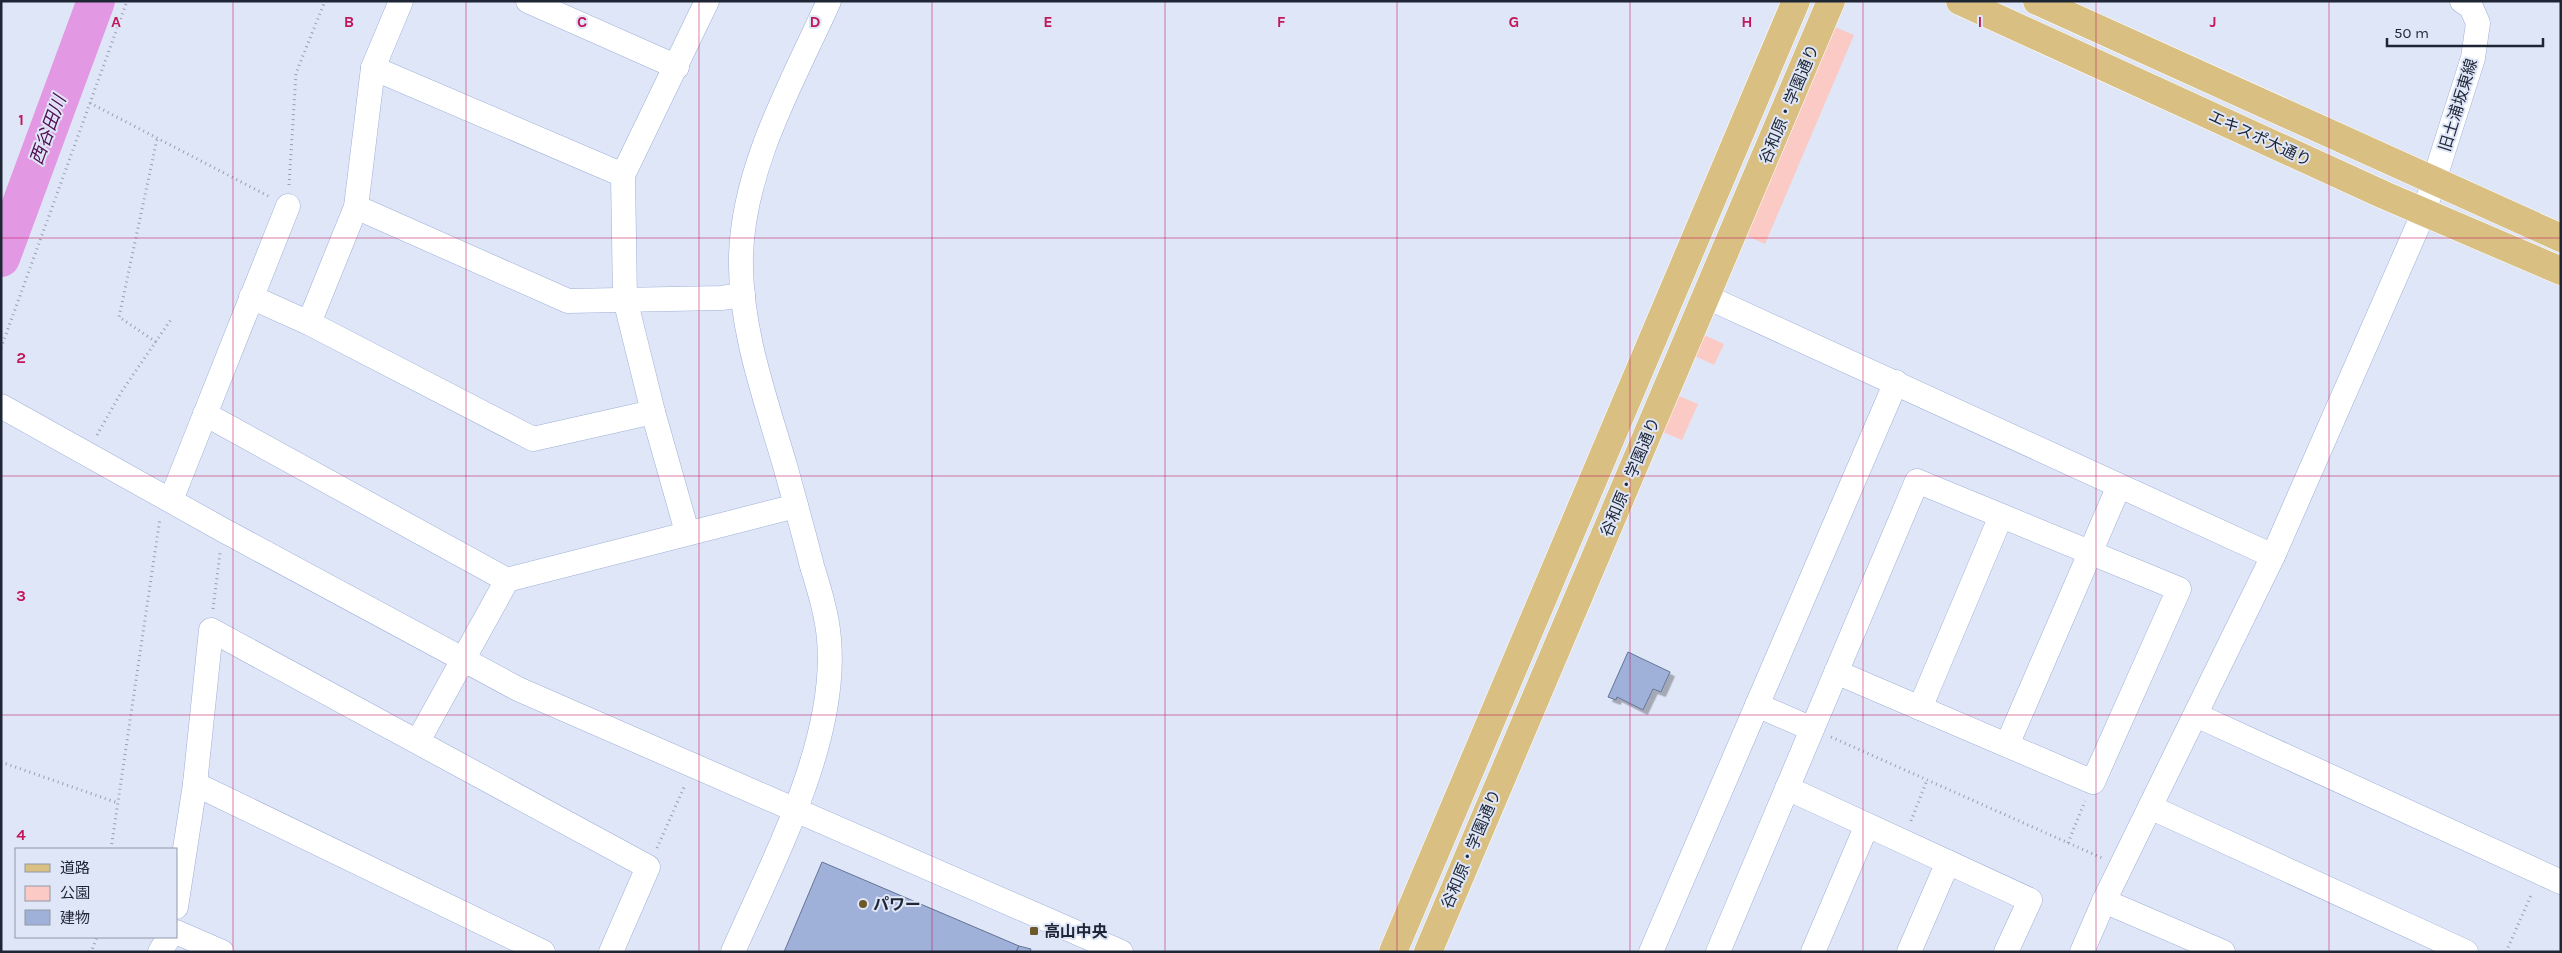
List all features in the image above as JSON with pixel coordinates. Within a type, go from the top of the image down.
[{"type":"main road","name":"谷和原・学園通り","points":[[1393,952],[1796,1]]},
{"type":"main road","name":"谷和原・学園通り","points":[[1428,952],[1832,1]]},
{"type":"main road","name":"エキスポ大通り","points":[[1960,1],[2424,212],[2561,271]]},
{"type":"main road","name":"エキスポ大通り","points":[[2038,1],[2561,238]]},
{"type":"street","points":[[308,323],[356,206],[373,68],[401,1]]},
{"type":"street","points":[[528,1],[677,67]]},
{"type":"street","points":[[687,532],[653,412],[625,299],[623,175],[677,67],[707,1]]},
{"type":"street","points":[[733,952],[795,810],[815,749],[824,711],[829,639],[820,593],[752,352],[743,295],[741,255],[746,211],[758,166],[776,117],[829,1]]},
{"type":"street","name":"旧土浦坂東線","points":[[2082,952],[2104,901],[2274,556],[2424,212],[2473,58],[2478,23],[2471,7],[2462,1]]},
{"type":"street","points":[[373,68],[623,175]]},
{"type":"street","points":[[168,498],[205,414],[288,206]]},
{"type":"street","points":[[356,206],[568,301],[721,298],[743,295]]},
{"type":"street","points":[[251,297],[308,323],[533,439],[653,412]]},
{"type":"street","points":[[1707,297],[2274,556]]},
{"type":"street","points":[[1651,952],[1896,382]]},
{"type":"street","points":[[1,406],[463,660],[570,713],[1121,952]]},
{"type":"street","points":[[205,414],[507,580],[687,532],[796,506]]},
{"type":"street","points":[[1718,952],[1836,672],[1917,481],[2179,589],[2094,782],[1836,672]]},
{"type":"street","points":[[2008,745],[2119,486]]},
{"type":"street","points":[[1920,708],[2001,516]]},
{"type":"street","points":[[418,741],[507,580]]},
{"type":"street","points":[[178,894],[195,784],[211,630],[648,867],[611,952]]},
{"type":"street","points":[[1757,705],[1812,729]]},
{"type":"street","points":[[2196,715],[2551,878]]},
{"type":"street","points":[[195,784],[543,952]]},
{"type":"street","points":[[1787,788],[2030,900],[2006,952]]},
{"type":"street","points":[[2150,807],[2466,952]]},
{"type":"street","points":[[1813,952],[1867,825]]},
{"type":"street","points":[[1909,952],[1948,862]]},
{"type":"street","points":[[2104,901],[2223,952]]},
{"type":"street","points":[[178,933],[222,952]]},
{"type":"street","points":[[160,952],[168,938]]},
{"type":"path","points":[[1,348],[127,1]]},
{"type":"path","points":[[90,103],[288,206],[296,72],[325,1]]},
{"type":"path","points":[[156,342],[119,317],[157,139]]},
{"type":"path","points":[[86,452],[122,391],[172,318]]},
{"type":"path","points":[[111,848],[168,498]]},
{"type":"path","points":[[211,630],[221,545]]},
{"type":"path","points":[[1812,729],[2121,866]]},
{"type":"path","points":[[1,762],[118,803]]},
{"type":"path","points":[[1903,841],[1927,780]]},
{"type":"path","points":[[648,867],[687,781]]},
{"type":"path","points":[[2068,843],[2094,782]]},
{"type":"path","points":[[2506,952],[2551,878]]},
{"type":"path","points":[[89,952],[92,950],[97,938]]},
{"type":"green space","points":[[1835,27],[1854,35],[1765,244],[1747,236]]},
{"type":"green space","points":[[1704,335],[1724,344],[1714,365],[1695,356]]},
{"type":"green space","points":[[1679,396],[1698,404],[1682,440],[1663,432]]},
{"type":"building","points":[[1628,652],[1670,672],[1661,692],[1653,689],[1643,710],[1617,697],[1616,700],[1608,697]]},
{"type":"building","name":"パワー","points":[[822,862],[1019,946],[1016,952],[784,952]]},
{"type":"building","points":[[1019,946],[1031,949],[1030,952],[1016,952]]},
{"type":"waterway","name":"西谷田川","points":[[1,258],[96,1]]},
{"type":"place","name":"パワー","points":[[863,904]]},
{"type":"place","name":"高山中央","points":[[1034,931]]}]
